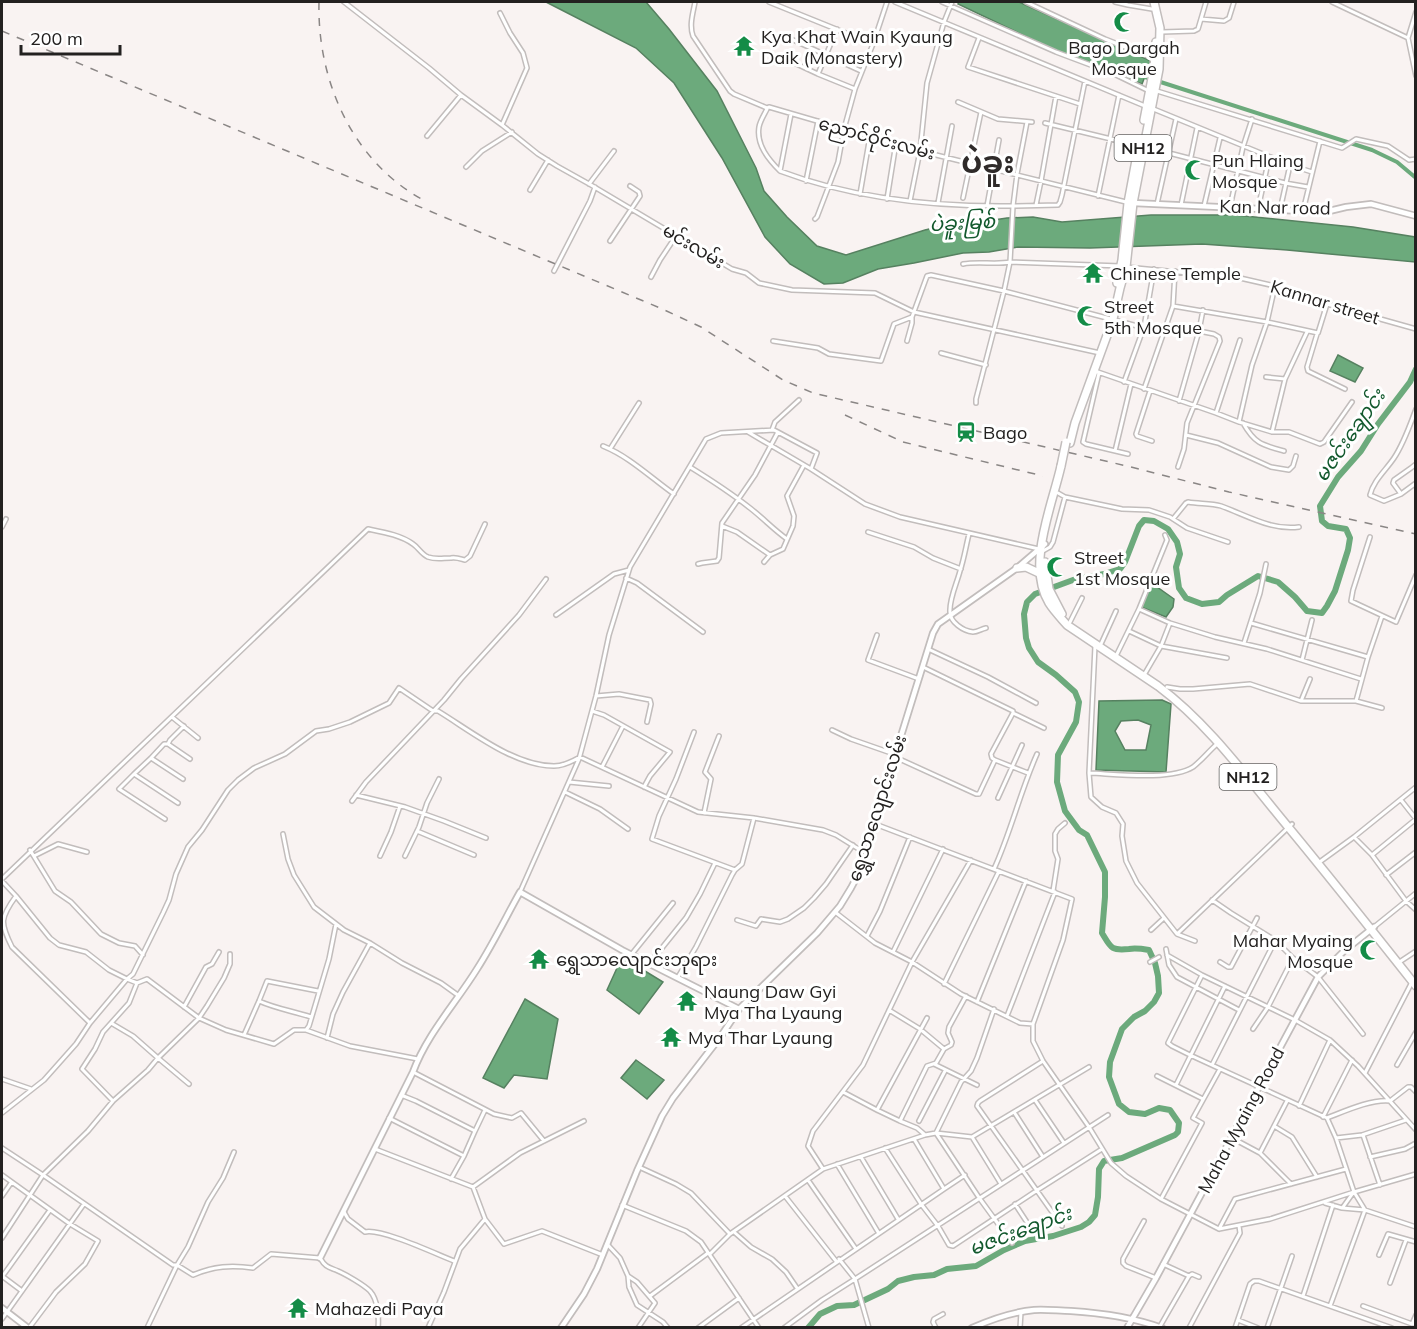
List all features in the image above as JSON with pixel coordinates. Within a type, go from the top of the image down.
[{"type":"highway","name":"NH12","points":[[1153,3],[1157,69]]},
{"type":"highway","name":"NH12","points":[[1153,3],[1160,32],[1157,69],[1130,205],[1120,288],[1100,353],[1071,423],[1063,466],[1042,548],[1041,574],[1056,613],[1067,625],[1144,675],[1167,687],[1185,703],[1219,742]]},
{"type":"highway","name":"NH12","points":[[1068,443],[1097,372],[1100,353]]},
{"type":"highway","name":"NH12","points":[[1046,590],[1042,548],[1062,495],[1063,466]]},
{"type":"highway","points":[[1017,568],[1026,567],[1041,574]]},
{"type":"highway","name":"NH12","points":[[1051,601],[1070,622],[1098,644],[1117,654],[1172,696],[1237,758],[1372,928],[1401,961],[1414,982]]},
{"type":"highway","name":"NH12","points":[[1290,826],[1321,861],[1414,982]]},
{"type":"street","name":"မင်းလမ်း","points":[[344,2],[461,96],[548,160],[732,269],[747,273],[759,283],[792,290],[875,293],[914,312],[1100,353]]},
{"type":"street","name":"ညောင်ဝိုင်းလမ်း","points":[[695,2],[691,30],[699,46],[734,94],[767,108],[920,151],[1017,174],[1130,205]]},
{"type":"street","points":[[769,2],[873,44]]},
{"type":"street","points":[[815,219],[838,162],[855,89],[887,2]]},
{"type":"street","points":[[895,2],[1243,147],[1312,172]]},
{"type":"street","points":[[942,2],[951,3],[1056,52],[1152,90],[1342,148],[1356,139],[1388,146],[1409,159],[1416,159]]},
{"type":"street","points":[[1026,2],[1105,39],[1155,59]]},
{"type":"street","points":[[1115,2],[1128,5],[1153,3]]},
{"type":"street","points":[[1160,32],[1194,31],[1202,19],[1206,2]]},
{"type":"street","points":[[1202,19],[1224,21],[1229,18],[1234,2]]},
{"type":"street","points":[[1332,2],[1408,38]]},
{"type":"street","points":[[910,201],[920,151],[927,83],[951,3]]},
{"type":"street","points":[[500,13],[523,53],[527,68],[502,125]]},
{"type":"street","points":[[1415,14],[1408,38],[1416,76]]},
{"type":"street","points":[[818,74],[837,29]]},
{"type":"street","points":[[979,38],[968,67],[1080,104]]},
{"type":"street","points":[[791,39],[861,71]]},
{"type":"street","points":[[788,60],[855,89]]},
{"type":"street","points":[[767,108],[759,128],[759,139],[766,156],[780,171],[806,181],[886,199],[987,206],[1059,204],[1085,81]]},
{"type":"street","points":[[1098,196],[1119,95]]},
{"type":"street","points":[[427,136],[461,96]]},
{"type":"street","points":[[1036,205],[1056,96]]},
{"type":"street","points":[[958,102],[1004,120],[1032,122]]},
{"type":"street","points":[[963,198],[981,112]]},
{"type":"street","points":[[780,171],[791,114]]},
{"type":"street","points":[[1157,204],[1176,119]]},
{"type":"street","points":[[1230,207],[1243,147],[1252,119]]},
{"type":"street","points":[[806,181],[818,121]]},
{"type":"street","points":[[976,403],[1010,262],[1013,206],[1027,122]]},
{"type":"street","points":[[1045,123],[1308,187]]},
{"type":"street","points":[[938,203],[952,126]]},
{"type":"street","points":[[1181,205],[1198,127]]},
{"type":"street","points":[[466,167],[482,151],[512,132]]},
{"type":"street","points":[[860,194],[870,136]]},
{"type":"street","points":[[1204,206],[1220,137]]},
{"type":"street","points":[[987,206],[999,140]]},
{"type":"street","points":[[1303,211],[1320,141]]},
{"type":"street","points":[[886,199],[897,143]]},
{"type":"street","points":[[589,184],[614,151]]},
{"type":"street","points":[[1258,209],[1269,157]]},
{"type":"street","points":[[530,190],[548,160]]},
{"type":"street","points":[[1280,210],[1290,165]]},
{"type":"street","points":[[610,241],[640,194],[630,186]]},
{"type":"street","points":[[554,271],[595,188]]},
{"type":"street","name":"Kan Nar road","points":[[1130,205],[1157,204],[1325,212],[1371,204],[1416,216]]},
{"type":"street","points":[[651,277],[676,236]]},
{"type":"street","name":"Kannar street","points":[[963,264],[972,262],[1124,264],[1240,278],[1275,286],[1327,304],[1416,329]]},
{"type":"street","points":[[1124,382],[1144,327],[1154,269]]},
{"type":"street","points":[[1144,388],[1173,306],[1175,271]]},
{"type":"street","points":[[907,341],[912,317],[927,276],[931,274],[1164,333]]},
{"type":"street","points":[[1275,286],[1267,322],[1252,365],[1241,423],[1253,439],[1284,451]]},
{"type":"street","points":[[1327,304],[1307,367],[1308,371],[1345,389]]},
{"type":"street","points":[[1173,306],[1318,333]]},
{"type":"street","points":[[1179,401],[1203,310]]},
{"type":"street","points":[[773,341],[818,348],[829,354],[879,362],[883,359],[894,324],[912,317]]},
{"type":"street","points":[[1178,466],[1184,449],[1187,423],[1220,341],[1219,337],[1214,334],[1199,331]]},
{"type":"street","points":[[1272,432],[1285,379],[1307,331]]},
{"type":"street","points":[[1216,413],[1240,339]]},
{"type":"street","points":[[942,353],[986,365]]},
{"type":"street","points":[[1128,454],[1083,442],[1097,372],[1241,423],[1272,432],[1289,432],[1320,444],[1324,442],[1352,402]]},
{"type":"street","points":[[1266,377],[1285,379]]},
{"type":"street","points":[[1115,451],[1131,384]]},
{"type":"street","points":[[1150,391],[1136,434],[1152,441]]},
{"type":"street","points":[[772,430],[775,423],[800,400]]},
{"type":"street","points":[[610,449],[639,403]]},
{"type":"street","points":[[1416,409],[1395,458],[1370,495],[1384,501],[1401,494],[1416,483]]},
{"type":"street","points":[[320,1258],[418,1059],[477,969],[520,892],[580,757],[609,635],[629,570],[706,439],[722,433],[772,430],[817,453],[811,470]]},
{"type":"street","points":[[748,432],[865,504],[900,517],[969,534],[1042,548]]},
{"type":"street","points":[[698,564],[717,561],[719,558],[725,517],[755,475],[778,432]]},
{"type":"street","points":[[1186,435],[1218,443],[1276,469],[1289,470],[1296,456]]},
{"type":"street","points":[[603,446],[643,470],[674,494]]},
{"type":"street","points":[[1401,494],[1393,483],[1394,480],[1416,464]]},
{"type":"street","points":[[764,562],[770,555],[783,549],[793,526],[794,516],[787,496],[804,465]]},
{"type":"street","points":[[690,467],[738,499],[787,539]]},
{"type":"street","points":[[1062,495],[1122,509],[1149,510],[1173,519],[1186,528],[1228,542]]},
{"type":"street","points":[[1173,519],[1188,502],[1220,505],[1287,529],[1299,527]]},
{"type":"street","points":[[2,526],[6,519]]},
{"type":"street","points":[[418,1059],[350,1046],[306,1030],[294,1030],[274,1044],[226,1030],[199,1018],[147,979],[137,982],[127,979],[109,970],[86,952],[59,945],[50,938],[2,880],[30,850],[368,529],[406,540],[414,544],[424,556],[435,559],[453,557],[465,560],[470,556],[485,524]]},
{"type":"street","points":[[722,526],[737,532],[770,555]]},
{"type":"street","points":[[868,532],[914,547],[933,558],[961,569]]},
{"type":"street","points":[[969,534],[950,605],[950,616],[958,626],[970,632],[986,628]]},
{"type":"street","points":[[1117,654],[1139,609],[1167,540],[1165,535]]},
{"type":"street","points":[[1370,537],[1351,601],[1396,622],[1416,575]]},
{"type":"street","name":"ရွှေသာလျောင်းလမ်း","points":[[561,1328],[584,1294],[597,1269],[622,1205],[662,1116],[673,1098],[739,1009],[817,933],[851,888],[867,852],[928,649],[938,624],[1042,548]]},
{"type":"street","points":[[1244,643],[1260,593],[1266,564]]},
{"type":"street","points":[[556,615],[614,574],[629,570]]},
{"type":"street","points":[[626,578],[637,583],[703,632]]},
{"type":"street","points":[[352,801],[366,782],[519,615],[546,579]]},
{"type":"street","points":[[1070,622],[1082,598]]},
{"type":"street","points":[[1139,609],[1170,623],[1215,637],[1267,649],[1361,679]]},
{"type":"street","points":[[1116,611],[1098,644],[1089,773],[1091,797],[1102,807],[1116,813],[1123,824],[1122,836],[1126,861],[1137,883],[1178,934],[1195,941]]},
{"type":"street","points":[[1356,701],[1382,616]]},
{"type":"street","points":[[1302,660],[1312,620]]},
{"type":"street","points":[[1251,622],[1368,657]]},
{"type":"street","points":[[1144,675],[1161,646],[1170,623]]},
{"type":"street","points":[[1129,631],[1161,646],[1227,658]]},
{"type":"street","points":[[877,636],[868,660],[919,679]]},
{"type":"street","points":[[928,649],[1036,703]]},
{"type":"street","points":[[923,667],[990,698],[1013,713],[1044,728]]},
{"type":"street","points":[[1302,701],[1310,679]]},
{"type":"street","points":[[1167,687],[1193,689],[1250,684],[1302,701],[1356,701],[1382,708]]},
{"type":"street","points":[[2,1113],[44,1080],[133,974],[169,900],[176,874],[188,847],[228,790],[254,768],[285,754],[316,731],[350,722],[389,703],[399,688],[503,752],[535,764],[556,766],[580,757]]},
{"type":"street","points":[[596,696],[619,694],[650,700],[647,722]]},
{"type":"street","points":[[592,711],[604,715],[670,752],[644,787]]},
{"type":"street","points":[[1013,713],[991,754],[995,760],[1028,773]]},
{"type":"street","points":[[172,717],[198,738]]},
{"type":"street","points":[[165,819],[119,789],[184,726]]},
{"type":"street","points":[[603,767],[623,726]]},
{"type":"street","points":[[832,730],[895,756],[976,794],[979,794],[995,760]]},
{"type":"street","points":[[694,732],[651,838],[735,870]]},
{"type":"street","points":[[704,813],[711,779],[705,772],[719,736]]},
{"type":"street","points":[[1089,773],[1154,775],[1176,773],[1192,767],[1219,742]]},
{"type":"street","points":[[168,744],[190,759]]},
{"type":"street","points":[[998,798],[1022,745]]},
{"type":"street","points":[[994,869],[1037,754]]},
{"type":"street","points":[[580,757],[698,812],[754,818],[823,830],[836,834],[867,852]]},
{"type":"street","points":[[151,758],[183,779]]},
{"type":"street","points":[[134,774],[178,803]]},
{"type":"street","points":[[405,856],[439,779]]},
{"type":"street","points":[[569,782],[609,786]]},
{"type":"street","points":[[1321,861],[1416,787]]},
{"type":"street","points":[[565,792],[600,809],[628,829]]},
{"type":"street","points":[[356,795],[444,820],[486,838]]},
{"type":"street","points":[[1372,855],[1416,819],[1401,800]]},
{"type":"street","points":[[380,855],[400,806]]},
{"type":"street","points":[[678,978],[735,870],[742,864],[754,818]]},
{"type":"street","points":[[1007,1016],[1054,892],[1058,859],[1055,851],[1055,834],[1065,823]]},
{"type":"street","points":[[875,824],[1072,899],[1063,940],[1033,1024],[1033,1041],[1043,1061],[1111,1163],[1161,1199],[1219,1229],[1270,1219],[1354,1191],[1416,1174]]},
{"type":"street","points":[[1178,934],[1290,826]]},
{"type":"street","points":[[417,831],[474,855]]},
{"type":"street","points":[[283,834],[288,859],[298,884],[310,903],[344,930],[441,983],[459,996]]},
{"type":"street","points":[[867,936],[885,901],[910,837]]},
{"type":"street","points":[[1354,837],[1372,855],[1406,901],[1416,910]]},
{"type":"street","points":[[34,856],[58,844],[87,852]]},
{"type":"street","points":[[737,920],[756,926],[761,919],[780,922],[788,919],[814,898],[853,845]]},
{"type":"street","points":[[893,952],[943,849]]},
{"type":"street","points":[[30,850],[55,891],[71,902],[101,934],[119,943],[135,946],[143,954]]},
{"type":"street","points":[[1386,875],[1416,852]]},
{"type":"street","points":[[823,1169],[808,1146],[813,1131],[863,1065],[912,962],[971,860]]},
{"type":"street","points":[[649,964],[686,918],[715,863]]},
{"type":"street","points":[[944,984],[999,871]]},
{"type":"street","points":[[977,1002],[1026,881]]},
{"type":"street","points":[[520,892],[631,955],[739,1009]]},
{"type":"street","points":[[1372,928],[1416,893]]},
{"type":"street","points":[[16,896],[2,919],[5,934],[12,947],[90,1023]]},
{"type":"street","points":[[1212,900],[1275,940],[1293,958],[1318,977],[1363,1034]]},
{"type":"street","points":[[631,955],[673,903]]},
{"type":"street","points":[[835,912],[876,943],[912,962],[944,984],[1020,1023],[1033,1024]]},
{"type":"street","points":[[1151,930],[1164,918]]},
{"type":"street","points":[[1220,962],[1231,967],[1257,918]]},
{"type":"street","points":[[306,1030],[329,958],[336,924]]},
{"type":"street","name":"Maha Myaing Road","points":[[1127,1328],[1318,977],[1372,928]]},
{"type":"street","points":[[1212,1065],[1275,940]]},
{"type":"street","points":[[327,1038],[333,1014],[370,943]]},
{"type":"street","points":[[1166,949],[1169,965],[1178,976],[1239,1010]]},
{"type":"street","points":[[1401,961],[1416,951]]},
{"type":"street","points":[[184,1007],[206,968],[212,964],[219,952]]},
{"type":"street","points":[[2,1238],[43,1175],[88,1131],[113,1101],[148,1070],[199,1018],[224,978],[230,964],[230,954]]},
{"type":"street","points":[[1167,955],[1330,1040],[1365,1073],[1416,1130]]},
{"type":"street","points":[[1150,962],[1159,957]]},
{"type":"street","points":[[1253,1029],[1293,958]]},
{"type":"street","points":[[1202,975],[1168,1042],[1190,1055],[1325,1118],[1336,1138],[1354,1191],[1365,1210]]},
{"type":"street","points":[[244,1035],[267,981],[318,991]]},
{"type":"street","points":[[113,1101],[82,1069],[103,1032],[129,1003],[137,982]]},
{"type":"street","points":[[1365,1073],[1414,982]]},
{"type":"street","points":[[1176,1085],[1225,986]]},
{"type":"street","points":[[900,1121],[927,1066],[936,1063],[944,1049],[951,1045],[949,1027],[966,996]]},
{"type":"street","points":[[260,1001],[311,1017]]},
{"type":"street","points":[[936,1133],[963,1079],[971,1071],[994,1009]]},
{"type":"street","points":[[889,1010],[920,1029],[944,1049]]},
{"type":"street","points":[[877,1110],[927,1018]]},
{"type":"street","points":[[111,1023],[134,1036],[189,1084]]},
{"type":"street","points":[[1397,1065],[1416,1032]]},
{"type":"street","points":[[1299,1106],[1330,1040]]},
{"type":"street","points":[[1325,1118],[1352,1060]]},
{"type":"street","points":[[1043,1061],[978,1103],[979,1110],[1062,1226]]},
{"type":"street","points":[[933,1064],[977,1085]]},
{"type":"street","points":[[650,1296],[709,1254],[734,1231],[823,1169],[924,1135],[936,1133],[972,1137],[1089,1067]]},
{"type":"street","points":[[1161,1199],[1202,1123],[1193,1118],[1220,1069]]},
{"type":"street","points":[[919,1121],[945,1071]]},
{"type":"street","points":[[413,1072],[494,1114],[512,1118],[521,1113],[544,1141]]},
{"type":"street","points":[[1157,1076],[1203,1099]]},
{"type":"street","points":[[2,1079],[32,1089]]},
{"type":"street","points":[[1325,1118],[1383,1100],[1390,1101],[1408,1087],[1415,1090]]},
{"type":"street","points":[[843,1092],[917,1128],[924,1135]]},
{"type":"street","points":[[401,1095],[475,1131]]},
{"type":"street","points":[[1035,1100],[1064,1143]]},
{"type":"street","points":[[1260,1153],[1287,1101]]},
{"type":"street","points":[[451,1179],[485,1110]]},
{"type":"street","points":[[1014,1112],[1043,1157]]},
{"type":"street","points":[[784,1328],[822,1300],[1108,1115]]},
{"type":"street","points":[[389,1118],[464,1156]]},
{"type":"street","points":[[1336,1138],[1362,1135],[1407,1120]]},
{"type":"street","points":[[472,1187],[520,1153],[584,1121]]},
{"type":"street","points":[[1274,1126],[1292,1137],[1317,1177]]},
{"type":"street","points":[[936,1133],[1012,1243]]},
{"type":"street","points":[[1362,1135],[1380,1185]]},
{"type":"street","points":[[972,1137],[1001,1185]]},
{"type":"street","points":[[1232,1138],[1260,1153],[1291,1184]]},
{"type":"street","points":[[914,1139],[944,1189]]},
{"type":"street","points":[[1370,1157],[1406,1149],[1416,1143]]},
{"type":"street","points":[[2,1148],[173,1265],[193,1275],[219,1267],[234,1266],[253,1269],[271,1254],[320,1258]]},
{"type":"street","points":[[885,1148],[949,1245],[953,1246],[1103,1149]]},
{"type":"street","points":[[374,1149],[472,1187],[485,1219],[504,1244],[542,1231],[603,1255]]},
{"type":"street","points":[[147,1328],[234,1152]]},
{"type":"street","points":[[861,1156],[898,1220]]},
{"type":"street","points":[[837,1164],[879,1233]]},
{"type":"street","points":[[639,1167],[691,1193],[730,1234]]},
{"type":"street","points":[[1219,1229],[1235,1199],[1346,1169]]},
{"type":"street","points":[[2,1175],[70,1224],[98,1241],[85,1264],[56,1292],[29,1328],[2,1308]]},
{"type":"street","points":[[741,1328],[965,1175]]},
{"type":"street","points":[[808,1180],[856,1248]]},
{"type":"street","points":[[2,1196],[12,1182]]},
{"type":"street","points":[[1342,1208],[1354,1191]]},
{"type":"street","points":[[785,1196],[855,1279],[869,1328]]},
{"type":"street","points":[[1324,1202],[1342,1208],[1365,1210],[1416,1227]]},
{"type":"street","points":[[2,1319],[84,1203]]},
{"type":"street","points":[[1015,1204],[1034,1233]]},
{"type":"street","points":[[622,1205],[686,1231],[701,1242],[759,1328]]},
{"type":"street","points":[[1303,1296],[1333,1205]]},
{"type":"street","points":[[22,1291],[2,1277],[50,1209]]},
{"type":"street","points":[[1330,1306],[1365,1210]]},
{"type":"street","points":[[343,1211],[348,1219],[365,1232],[370,1230],[385,1233],[454,1261]]},
{"type":"street","points":[[428,1328],[460,1249],[485,1219]]},
{"type":"street","points":[[1144,1221],[1123,1263],[1156,1278]]},
{"type":"street","points":[[1189,1328],[1240,1233],[1239,1225]]},
{"type":"street","points":[[734,1231],[751,1247],[772,1259],[786,1272],[797,1288]]},
{"type":"street","points":[[1379,1255],[1388,1234],[1416,1242]]},
{"type":"street","points":[[1390,1283],[1406,1239]]},
{"type":"street","points":[[607,1244],[620,1258],[637,1305],[663,1322],[668,1328]]},
{"type":"street","points":[[1267,1328],[1292,1256]]},
{"type":"street","points":[[320,1258],[325,1266],[340,1272],[371,1292],[378,1312],[378,1328]]},
{"type":"street","points":[[1163,1264],[1189,1276],[1192,1274],[1199,1277]]},
{"type":"street","points":[[628,1276],[637,1282],[655,1303],[638,1328]]},
{"type":"street","points":[[972,1328],[1002,1316],[1048,1310],[1132,1318],[1160,1327],[1189,1276]]},
{"type":"street","points":[[1235,1328],[1250,1284],[1259,1281],[1392,1328]]},
{"type":"street","points":[[698,1328],[739,1298]]},
{"type":"street","points":[[1364,1306],[1414,1324],[1416,1315]]},
{"type":"street","points":[[1020,1328],[1021,1312]]},
{"type":"street","points":[[936,1328],[934,1319],[943,1314]]},
{"type":"street","points":[[1238,1320],[1258,1328]]},
{"type":"water","name":"ပဲခူးမြစ်","points":[[546,2],[646,2],[717,91],[756,168],[764,191],[817,246],[846,255],[925,230],[968,220],[987,221],[1033,217],[1062,222],[1151,215],[1235,215],[1353,227],[1415,237],[1415,262],[1202,244],[1090,248],[1018,247],[989,252],[963,253],[878,269],[843,283],[824,284],[790,264],[765,237],[722,158],[674,83],[636,48]]},
{"type":"water","points":[[959,2],[1019,2],[1151,61],[1142,84],[1050,48],[958,4]]},
{"type":"water","points":[[1338,355],[1363,368],[1355,382],[1330,371]]},
{"type":"water","points":[[1150,586],[1157,587],[1174,599],[1173,607],[1166,617],[1141,607]]},
{"type":"water","points":[[1162,700],[1171,704],[1166,772],[1096,770],[1099,701]],"holes":[[[1138,720],[1151,725],[1146,750],[1125,750],[1115,731],[1121,721]]]},
{"type":"water","points":[[622,957],[663,982],[639,1014],[607,990]]},
{"type":"water","points":[[525,999],[558,1019],[547,1079],[514,1075],[504,1088],[483,1078]]},
{"type":"water","points":[[636,1060],[664,1080],[647,1099],[621,1078]]},
{"type":"waterway","points":[[1145,77],[1372,150],[1397,162],[1416,178]]},
{"type":"waterway","name":"မဇင်းချောင်း","points":[[808,1328],[820,1314],[837,1306],[854,1305],[888,1289],[898,1281],[934,1275],[947,1269],[976,1266],[1025,1241],[1053,1236],[1081,1227],[1095,1215],[1099,1169],[1104,1161],[1122,1158],[1178,1132],[1179,1123],[1170,1110],[1159,1108],[1145,1114],[1129,1112],[1119,1104],[1109,1077],[1110,1062],[1122,1029],[1154,1002],[1159,993],[1158,976],[1149,950],[1115,949],[1102,933],[1105,872],[1087,835],[1079,830],[1065,811],[1057,782],[1058,755],[1076,722],[1079,702],[1075,692],[1038,662],[1029,648],[1024,614],[1027,602],[1035,594],[1073,580],[1120,569],[1139,526],[1144,520],[1154,521],[1168,529],[1177,542],[1180,554],[1176,567],[1179,588],[1186,598],[1202,604],[1219,602],[1258,576],[1278,582],[1307,611],[1322,613],[1335,591],[1350,538],[1346,529],[1328,526],[1322,521],[1320,506],[1338,477],[1361,451],[1410,382],[1416,369]]},
{"type":"railway","points":[[319,2],[320,32],[325,61],[344,117],[360,143],[379,166],[401,186],[427,202]]},
{"type":"railway","points":[[2,31],[660,308],[701,327],[783,380],[813,393],[1416,534]]},
{"type":"railway","points":[[845,415],[903,442],[1043,476]]},
{"type":"place","name":"Bago Dargah Mosque","points":[[1124,22]]},
{"type":"place","name":"Kya Khat Wain Kyaung Daik (Monastery)","points":[[744,46]]},
{"type":"place","name":"Pun Hlaing Mosque","points":[[1195,170]]},
{"type":"place","name":"Chinese Temple","points":[[1093,273]]},
{"type":"place","name":"Street 5th Mosque","points":[[1087,316]]},
{"type":"place","name":"Bago","points":[[966,432]]},
{"type":"place","name":"Street 1st Mosque","points":[[1057,567]]},
{"type":"place","name":"Mahar Myaing Mosque","points":[[1370,950]]},
{"type":"place","name":"ရွှေသာလျောင်းဘုရား","points":[[539,959]]},
{"type":"place","name":"Naung Daw Gyi Mya Tha Lyaung","points":[[687,1001]]},
{"type":"place","name":"Mya Thar Lyaung","points":[[671,1037]]},
{"type":"place","name":"Mahazedi Paya","points":[[298,1308]]},
{"type":"district","name":"ပဲခူး","points":[[988,162]]}]
